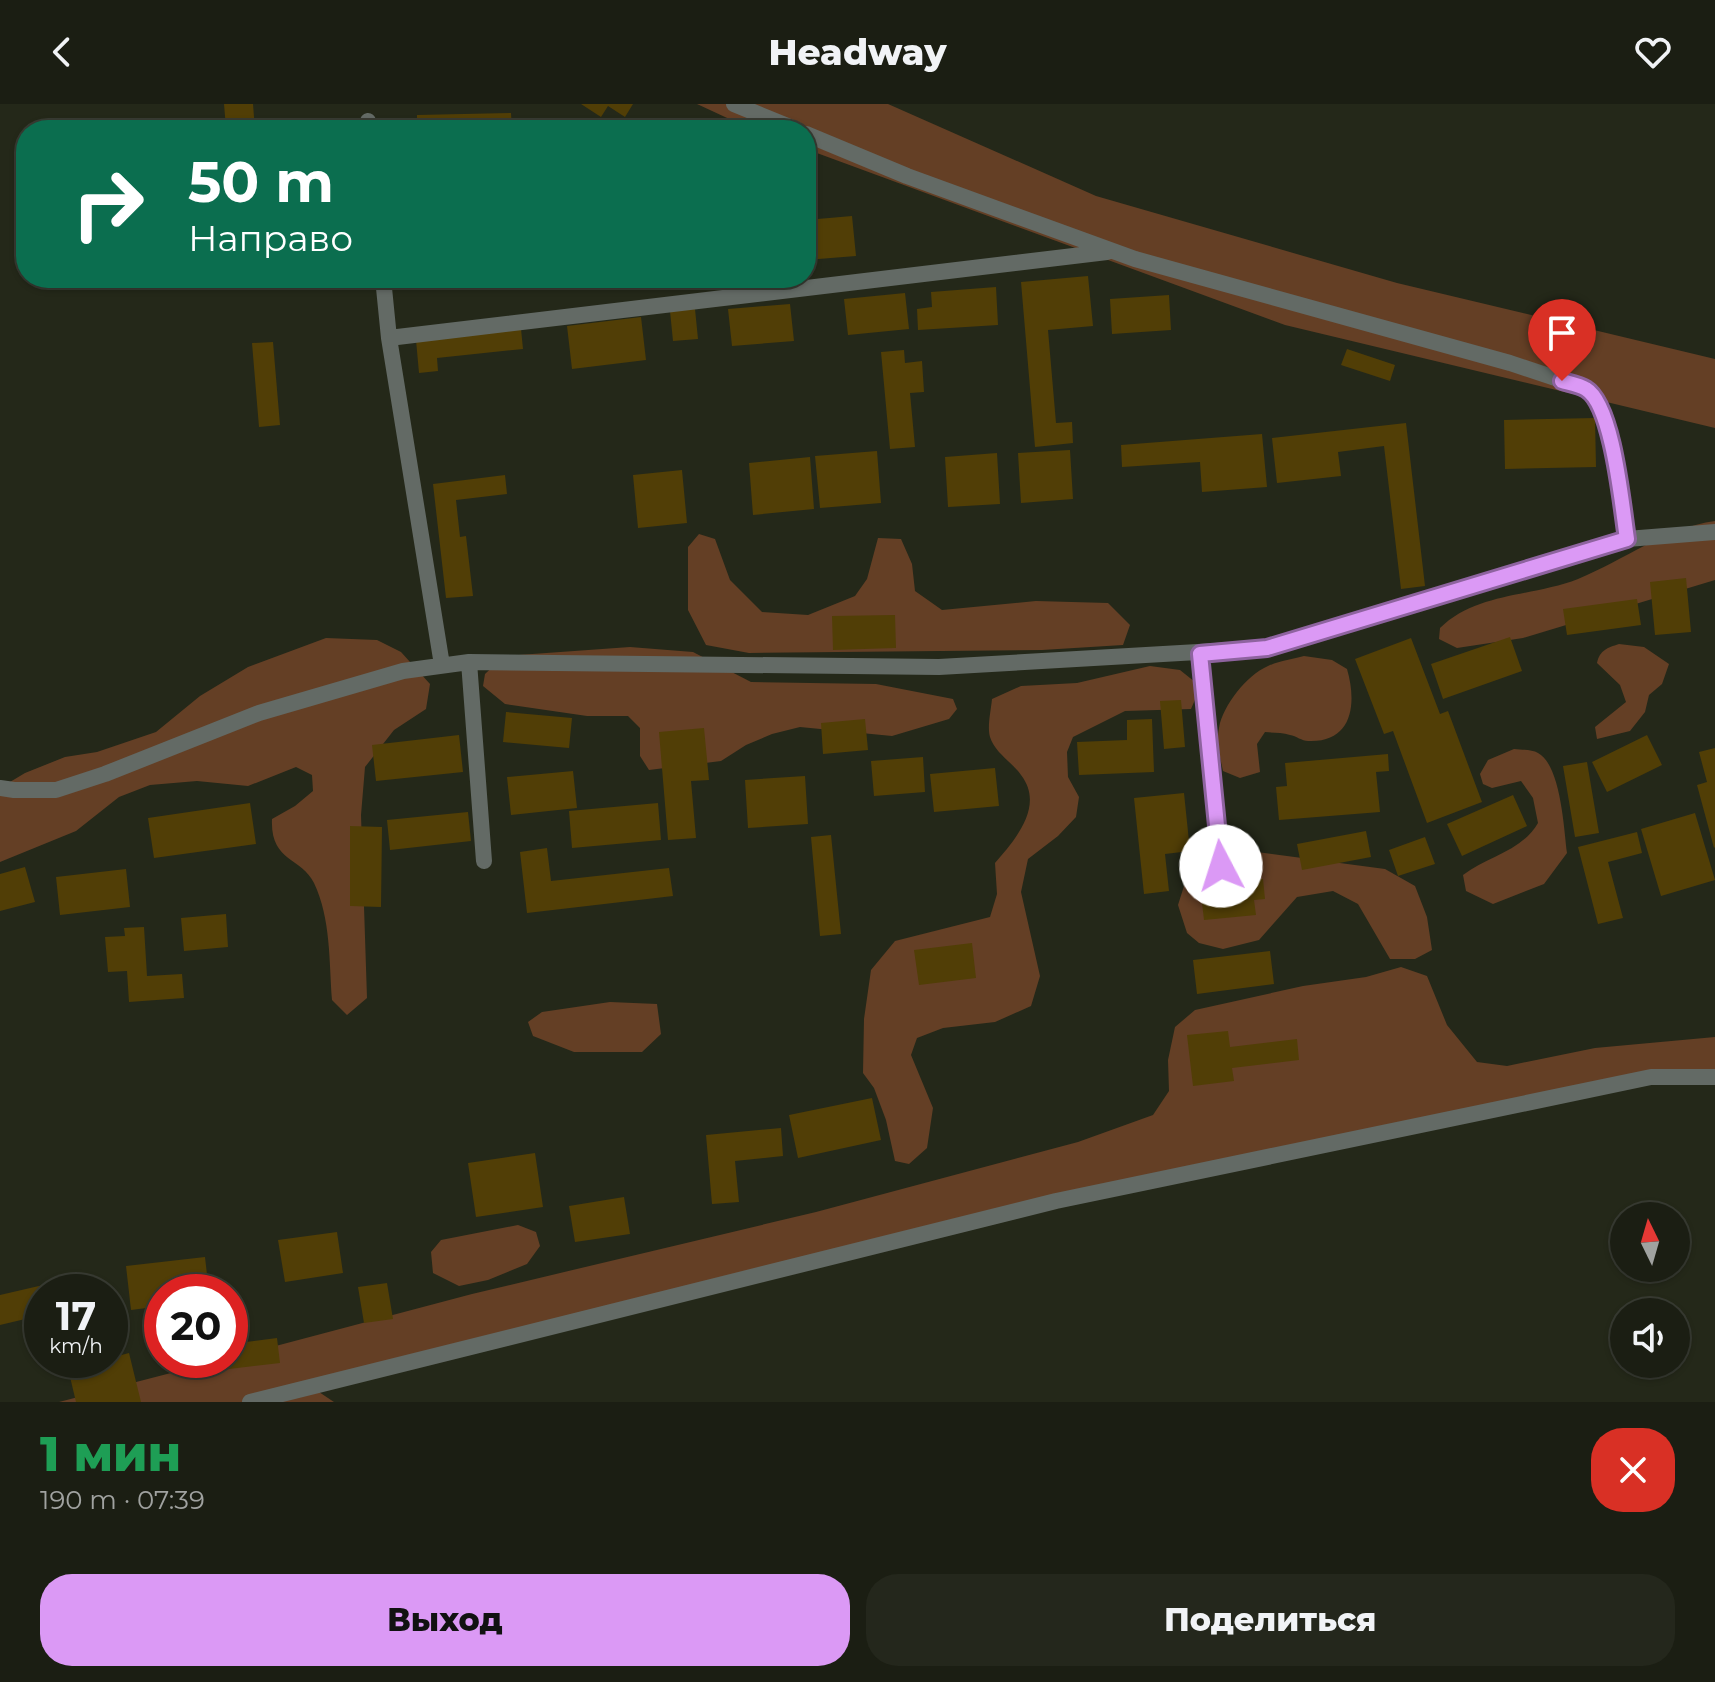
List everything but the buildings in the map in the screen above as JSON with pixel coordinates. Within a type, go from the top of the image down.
[{"type":"lane","points":[[734,104],[773,120]]},
{"type":"lane","points":[[816,138],[907,176],[1113,252],[1510,363],[1588,389],[1605,416],[1627,539]]},
{"type":"lane","points":[[816,287],[1113,252]]},
{"type":"lane","points":[[384,288],[389,338],[442,665]]},
{"type":"lane","points":[[389,338],[810,288]]},
{"type":"lane","points":[[0,788],[56,790],[105,774],[259,713],[403,671],[442,665],[469,662],[939,667],[1267,648],[1627,539],[1715,532]]},
{"type":"lane","points":[[1200,654],[1221,866]]},
{"type":"lane","points":[[469,662],[484,861]]},
{"type":"lane","points":[[250,1402],[1056,1201],[1651,1077],[1715,1077]]},
{"type":"shaded area","points":[[697,104],[888,104],[1096,196],[1397,283],[1715,359],[1715,428],[1285,325],[816,153],[816,120],[731,120]]},
{"type":"shaded area","points":[[1715,521],[1715,580],[1523,638],[1457,648],[1439,639],[1440,628],[1471,608],[1578,579],[1662,537]]},
{"type":"shaded area","points":[[699,534],[715,539],[730,580],[762,612],[808,615],[855,596],[867,579],[878,538],[901,539],[912,564],[915,591],[942,610],[1036,601],[1108,603],[1130,625],[1123,645],[1042,650],[749,653],[706,645],[688,610],[688,547]]},
{"type":"shaded area","points":[[326,638],[377,640],[401,652],[430,684],[426,709],[394,730],[365,767],[361,815],[367,998],[347,1015],[332,1000],[326,926],[320,897],[308,875],[281,851],[273,833],[272,819],[313,791],[312,775],[296,767],[248,786],[197,781],[150,785],[119,797],[76,831],[0,862],[0,788],[25,773],[65,757],[97,752],[156,732],[200,696],[248,667]]},
{"type":"shaded area","points":[[1619,644],[1644,647],[1669,664],[1662,684],[1649,695],[1645,712],[1630,731],[1597,739],[1595,727],[1626,702],[1620,685],[1597,663],[1605,650]]},
{"type":"shaded area","points":[[630,647],[693,652],[751,682],[876,684],[953,699],[957,709],[949,719],[892,736],[800,727],[746,745],[721,761],[649,770],[640,756],[640,728],[628,716],[587,716],[505,704],[483,686],[485,674],[504,656]]},
{"type":"shaded area","points":[[1304,656],[1332,660],[1347,669],[1351,707],[1343,728],[1323,740],[1308,741],[1287,734],[1265,732],[1257,744],[1260,772],[1240,778],[1223,771],[1218,733],[1221,719],[1231,701],[1260,670]]},
{"type":"shaded area","points":[[1150,666],[1180,670],[1195,682],[1197,695],[1191,709],[1125,711],[1073,737],[1067,752],[1068,777],[1079,797],[1076,817],[1058,836],[1028,859],[1021,892],[1040,976],[1031,1006],[995,1022],[943,1028],[917,1038],[911,1055],[933,1108],[927,1148],[909,1164],[895,1161],[886,1120],[874,1088],[863,1073],[864,1019],[871,970],[895,941],[990,917],[997,894],[995,863],[1018,833],[1029,810],[1030,799],[1021,775],[990,737],[992,699],[1021,686],[1077,683]]},
{"type":"shaded area","points":[[1514,749],[1538,753],[1552,770],[1560,799],[1567,853],[1544,884],[1493,904],[1466,891],[1463,875],[1514,847],[1538,823],[1533,798],[1521,781],[1492,788],[1483,784],[1480,774],[1488,760]]},
{"type":"shaded area","points":[[1242,850],[1385,869],[1415,886],[1427,917],[1432,950],[1415,959],[1390,959],[1358,904],[1333,891],[1297,897],[1259,940],[1223,949],[1199,943],[1187,933],[1178,905],[1184,886],[1200,870]]},
{"type":"shaded area","points":[[1401,967],[1427,976],[1447,1025],[1477,1062],[1507,1066],[1595,1048],[1715,1037],[1715,1077],[1651,1077],[1057,1207],[319,1392],[334,1402],[59,1402],[152,1378],[248,1378],[248,1353],[472,1294],[816,1212],[1078,1142],[1153,1115],[1169,1091],[1168,1060],[1175,1027],[1195,1010],[1303,986],[1366,977]]},
{"type":"shaded area","points":[[610,1002],[657,1004],[661,1034],[642,1052],[574,1052],[533,1036],[528,1022],[542,1012]]},
{"type":"shaded area","points":[[518,1225],[536,1232],[540,1246],[527,1264],[488,1280],[459,1286],[433,1273],[431,1252],[441,1240]]},
{"type":"route","points":[[1221,866],[1200,654],[1267,648],[1627,539],[1613,447],[1605,416],[1588,389],[1562,381]]}]
